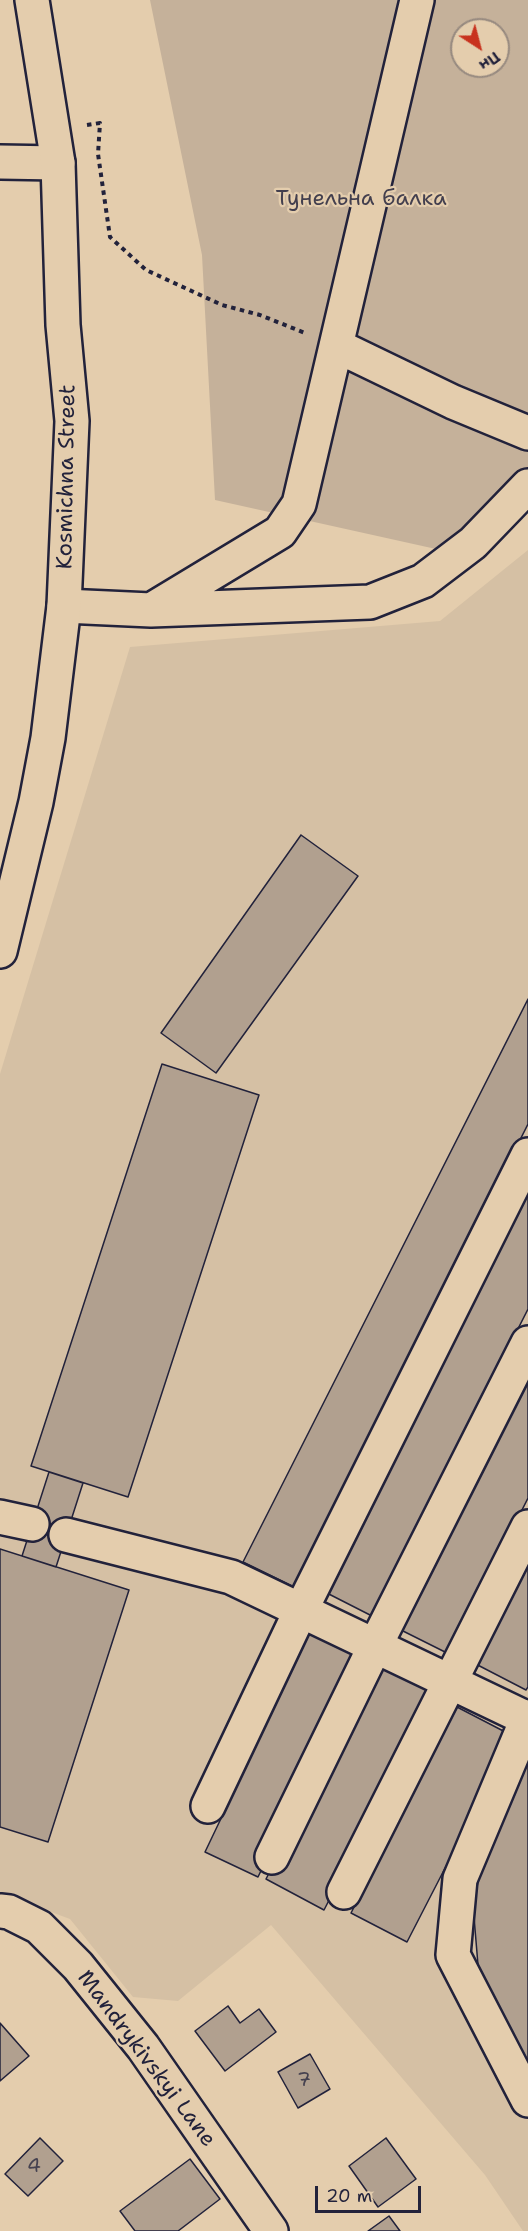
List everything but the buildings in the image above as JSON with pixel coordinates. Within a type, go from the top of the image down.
[{"type":"main road","points":[[151,610],[280,532],[299,504],[417,0]]},
{"type":"main road","name":"Kosmichna Street","points":[[0,951],[36,802],[48,738],[64,606],[72,422],[63,325],[58,163],[34,3]]},
{"type":"main road","points":[[0,162],[58,163]]},
{"type":"main road","points":[[337,346],[453,402],[528,432]]},
{"type":"main road","points":[[64,606],[151,610],[370,602],[423,582],[473,543],[528,486]]},
{"type":"main road","points":[[208,1806],[301,1611],[528,1155]]},
{"type":"main road","points":[[272,1857],[528,1342]]},
{"type":"main road","points":[[0,1517],[33,1524]]},
{"type":"main road","points":[[344,1892],[528,1527]]},
{"type":"main road","points":[[66,1535],[231,1577],[528,1718],[460,1879],[453,1955],[528,2100]]},
{"type":"main road","name":"Mandrykivskyi Lane","points":[[0,1911],[9,1912],[39,1927],[78,1966],[143,2047],[271,2231]]},
{"type":"path","points":[[100,123],[98,154],[110,237],[146,270],[222,305],[260,315],[337,346]]},
{"type":"shaded area","points":[[528,550],[528,2231],[523,2231],[485,2175],[271,1925],[178,2001],[133,1997],[70,1919],[0,1893],[0,1074],[130,647],[440,621]]},
{"type":"green space","name":"Тунельна балка","points":[[150,0],[528,0],[528,489],[454,553],[215,500],[202,255]]}]
